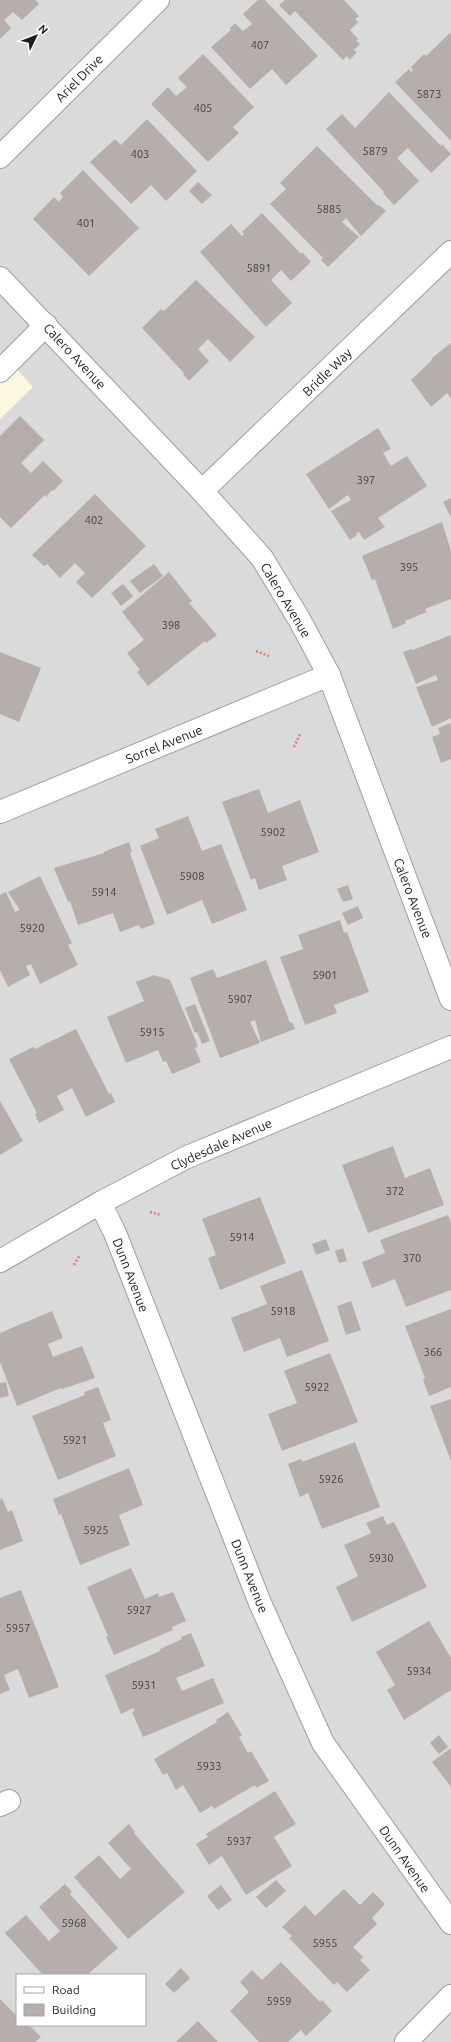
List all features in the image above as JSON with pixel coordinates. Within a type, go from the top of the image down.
[{"type":"street","name":"Ariel Drive","points":[[0,157],[158,0]]},
{"type":"street","name":"Bridle Way","points":[[202,491],[451,252]]},
{"type":"street","name":"Calero Avenue","points":[[0,278],[202,491],[262,558],[299,619],[329,675],[451,999]]},
{"type":"street","points":[[0,371],[46,325]]},
{"type":"street","name":"Sorrel Avenue","points":[[0,812],[329,675]]},
{"type":"street","name":"Clydesdale Avenue","points":[[0,1261],[100,1203],[185,1158],[451,1047]]},
{"type":"street","name":"Dunn Avenue","points":[[100,1203],[115,1233],[260,1603],[323,1743],[451,1923]]},
{"type":"street","points":[[406,2042],[451,1996]]},
{"type":"path","points":[[256,651],[269,656]]},
{"type":"path","points":[[294,747],[300,734]]},
{"type":"path","points":[[150,1212],[161,1215]]},
{"type":"path","points":[[74,1265],[80,1255]]},
{"type":"shaded area","points":[[0,0],[451,0],[451,2042],[0,2042]]},
{"type":"shaded area","points":[[0,352],[33,387],[0,419]]},
{"type":"building","points":[[0,0],[36,0],[39,4],[22,20],[13,12],[4,20],[11,28],[0,39]]},
{"type":"building","points":[[258,0],[265,0],[318,56],[286,85],[272,69],[250,89],[211,47],[231,30],[230,28],[235,23],[243,31],[252,24],[243,14]]},
{"type":"building","points":[[285,0],[344,0],[359,16],[355,19],[358,22],[350,30],[358,39],[356,41],[360,44],[354,50],[357,52],[350,60],[347,56],[343,60],[295,11],[290,16],[279,5]]},
{"type":"building","points":[[450,33],[451,141],[395,82],[409,69],[411,72],[413,70],[411,67],[424,54],[426,56]]},
{"type":"building","points":[[203,54],[254,107],[233,127],[239,133],[208,162],[151,104],[168,87],[176,96],[187,87],[178,78]]},
{"type":"building","points":[[389,92],[441,146],[442,144],[451,154],[431,173],[408,148],[397,158],[419,181],[394,205],[383,193],[384,192],[326,129],[342,114],[355,128]]},
{"type":"building","points":[[147,119],[197,171],[166,201],[151,185],[131,204],[90,162],[115,139],[121,145]]},
{"type":"building","points":[[317,146],[378,206],[379,205],[386,211],[361,236],[346,218],[342,222],[359,237],[328,267],[321,260],[323,258],[270,204],[286,189],[280,183]]},
{"type":"building","points":[[83,170],[139,228],[89,276],[33,219],[54,197],[59,202],[63,197],[60,193]]},
{"type":"building","points":[[198,182],[212,195],[202,204],[189,191]]},
{"type":"building","points":[[262,213],[301,254],[302,252],[311,262],[291,281],[281,270],[271,280],[292,303],[266,327],[200,252],[231,224],[242,236],[244,234],[242,232]]},
{"type":"building","points":[[196,280],[255,337],[230,362],[208,339],[198,349],[209,361],[189,381],[183,374],[184,373],[142,328],[161,309],[164,311]]},
{"type":"building","points":[[451,343],[451,398],[447,393],[431,407],[411,380],[432,360],[432,358]]},
{"type":"building","points":[[20,416],[44,440],[21,463],[31,473],[43,461],[63,481],[46,497],[45,495],[11,528],[0,517],[0,436]]},
{"type":"building","points":[[378,428],[391,449],[383,453],[391,466],[407,456],[427,486],[378,518],[385,527],[364,540],[359,532],[350,540],[331,511],[351,500],[348,495],[329,509],[306,474]]},
{"type":"building","points":[[95,494],[146,546],[92,598],[76,582],[85,573],[75,563],[60,578],[47,564],[44,566],[32,555]]},
{"type":"building","points":[[451,498],[451,515],[450,516],[443,502]]},
{"type":"building","points":[[442,522],[451,551],[451,599],[425,609],[427,612],[405,621],[406,623],[393,629],[375,579],[372,580],[362,556]]},
{"type":"building","points":[[154,564],[163,576],[140,593],[130,581]]},
{"type":"building","points":[[169,572],[192,601],[189,603],[217,635],[206,643],[205,641],[148,686],[137,672],[140,670],[127,653],[144,640],[122,612]]},
{"type":"building","points":[[123,584],[133,596],[121,606],[111,593]]},
{"type":"building","points":[[451,635],[451,718],[432,727],[416,687],[438,680],[436,675],[416,684],[403,652],[413,650]]},
{"type":"building","points":[[0,652],[41,668],[19,722],[0,714]]},
{"type":"building","points":[[451,723],[451,759],[441,763],[432,737],[440,734],[438,728]]},
{"type":"building","points":[[259,789],[268,813],[300,800],[319,852],[282,866],[287,880],[259,890],[255,878],[251,880],[222,802]]},
{"type":"building","points":[[188,816],[202,851],[221,844],[247,910],[212,924],[202,900],[167,915],[140,846],[159,838],[155,829]]},
{"type":"building","points":[[129,842],[132,852],[130,853],[155,924],[141,929],[139,925],[120,932],[113,913],[78,925],[70,901],[68,902],[54,868],[104,853],[103,852]]},
{"type":"building","points":[[40,876],[72,943],[68,945],[78,965],[40,984],[31,964],[26,966],[30,975],[8,987],[0,970],[0,895],[6,892],[15,912],[20,910],[8,892]]},
{"type":"building","points":[[348,885],[353,899],[343,902],[337,889]]},
{"type":"building","points":[[358,906],[363,918],[348,925],[342,913]]},
{"type":"building","points":[[340,920],[344,933],[347,932],[369,992],[334,1005],[337,1013],[305,1025],[280,957],[303,949],[298,935]]},
{"type":"building","points":[[266,960],[290,1023],[292,1022],[295,1029],[261,1042],[255,1020],[250,1022],[260,1043],[220,1058],[190,978],[213,969],[217,978]]},
{"type":"building","points":[[154,975],[170,980],[198,1046],[195,1048],[201,1062],[172,1074],[166,1061],[163,1062],[158,1050],[126,1063],[107,1017],[144,1001],[136,982]]},
{"type":"building","points":[[195,1004],[210,1041],[202,1044],[197,1032],[195,1033],[185,1008]]},
{"type":"building","points":[[76,1029],[109,1094],[111,1093],[115,1102],[86,1117],[72,1088],[57,1096],[64,1110],[39,1123],[35,1114],[37,1113],[9,1059],[33,1047],[35,1049]]},
{"type":"building","points":[[0,1101],[23,1141],[0,1155]]},
{"type":"building","points":[[393,1146],[405,1178],[430,1168],[444,1205],[368,1233],[342,1165]]},
{"type":"building","points":[[260,1197],[286,1263],[220,1290],[208,1258],[216,1255],[202,1219]]},
{"type":"building","points":[[448,1215],[451,1223],[451,1290],[406,1307],[395,1279],[372,1288],[362,1262],[385,1253],[380,1240]]},
{"type":"building","points":[[326,1239],[330,1250],[316,1255],[312,1244]]},
{"type":"building","points":[[343,1248],[347,1261],[339,1263],[335,1251]]},
{"type":"building","points":[[302,1270],[329,1341],[287,1357],[280,1338],[244,1352],[231,1318],[267,1304],[260,1286]]},
{"type":"building","points":[[351,1301],[361,1330],[346,1335],[337,1306]]},
{"type":"building","points":[[451,1309],[451,1387],[429,1396],[423,1380],[425,1378],[405,1326]]},
{"type":"building","points":[[52,1311],[63,1338],[48,1344],[53,1357],[82,1346],[95,1378],[62,1389],[61,1388],[17,1406],[0,1362],[0,1333]]},
{"type":"building","points":[[330,1353],[358,1422],[282,1451],[268,1414],[297,1403],[284,1371]]},
{"type":"building","points":[[6,1382],[9,1396],[0,1398],[0,1383]]},
{"type":"building","points":[[98,1387],[111,1420],[103,1423],[116,1456],[58,1480],[32,1416],[85,1395],[84,1392]]},
{"type":"building","points":[[451,1399],[451,1461],[430,1406]]},
{"type":"building","points":[[355,1442],[380,1507],[322,1529],[308,1493],[300,1497],[288,1464],[301,1459],[302,1462]]},
{"type":"building","points":[[129,1468],[143,1505],[119,1515],[130,1545],[80,1565],[61,1514],[59,1515],[53,1499]]},
{"type":"building","points":[[2,1498],[8,1512],[12,1510],[23,1541],[0,1550],[0,1500]]},
{"type":"building","points":[[383,1516],[387,1525],[394,1522],[427,1587],[352,1622],[336,1587],[358,1576],[344,1545],[371,1533],[366,1523]]},
{"type":"building","points":[[131,1568],[145,1599],[158,1593],[159,1597],[173,1592],[186,1621],[172,1627],[173,1630],[114,1655],[106,1637],[108,1636],[87,1587]]},
{"type":"building","points":[[21,1590],[59,1687],[29,1698],[18,1669],[4,1675],[10,1690],[0,1694],[0,1598]]},
{"type":"building","points":[[429,1621],[451,1658],[451,1690],[404,1720],[387,1690],[395,1685],[376,1652]]},
{"type":"building","points":[[191,1633],[205,1666],[176,1678],[182,1691],[213,1678],[224,1703],[143,1737],[132,1712],[135,1711],[133,1708],[121,1714],[105,1675],[160,1651],[160,1649],[182,1639],[181,1637]]},
{"type":"building","points":[[228,1712],[242,1735],[239,1737],[248,1753],[251,1751],[269,1781],[256,1788],[255,1785],[214,1809],[212,1806],[200,1813],[183,1785],[176,1790],[167,1773],[163,1775],[154,1759],[217,1722],[216,1720]]},
{"type":"building","points":[[439,1735],[448,1747],[439,1754],[430,1743]]},
{"type":"building","points":[[451,1748],[451,1787],[432,1762]]},
{"type":"building","points":[[275,1791],[296,1824],[274,1837],[292,1866],[246,1895],[222,1856],[209,1865],[196,1844],[208,1837],[206,1834]]},
{"type":"building","points":[[129,1824],[135,1832],[134,1833],[185,1892],[128,1939],[74,1877],[99,1855],[120,1879],[131,1869],[108,1843]]},
{"type":"building","points":[[276,1880],[286,1891],[266,1908],[256,1897]]},
{"type":"building","points":[[65,1884],[72,1892],[70,1894],[118,1948],[88,1974],[42,1974],[5,1933],[26,1915],[49,1941],[60,1931],[39,1907]]},
{"type":"building","points":[[221,1885],[232,1900],[218,1910],[207,1896]]},
{"type":"building","points":[[344,1889],[360,1905],[373,1892],[385,1904],[372,1918],[377,1924],[353,1947],[363,1957],[360,1960],[370,1970],[347,1992],[337,1982],[334,1985],[289,1938],[292,1936],[282,1927],[305,1905],[315,1916]]},
{"type":"building","points":[[281,1962],[320,2002],[322,2000],[332,2011],[306,2036],[301,2030],[288,2042],[259,2042],[230,2011],[249,1992],[240,1982],[252,1970],[262,1980]]},
{"type":"building","points":[[181,1968],[190,1978],[174,1993],[165,1984]]},
{"type":"building","points":[[0,1999],[16,2015],[16,2026],[30,2026],[41,2037],[35,2042],[0,2042]]},
{"type":"building","points":[[198,2021],[218,2042],[176,2042]]}]
